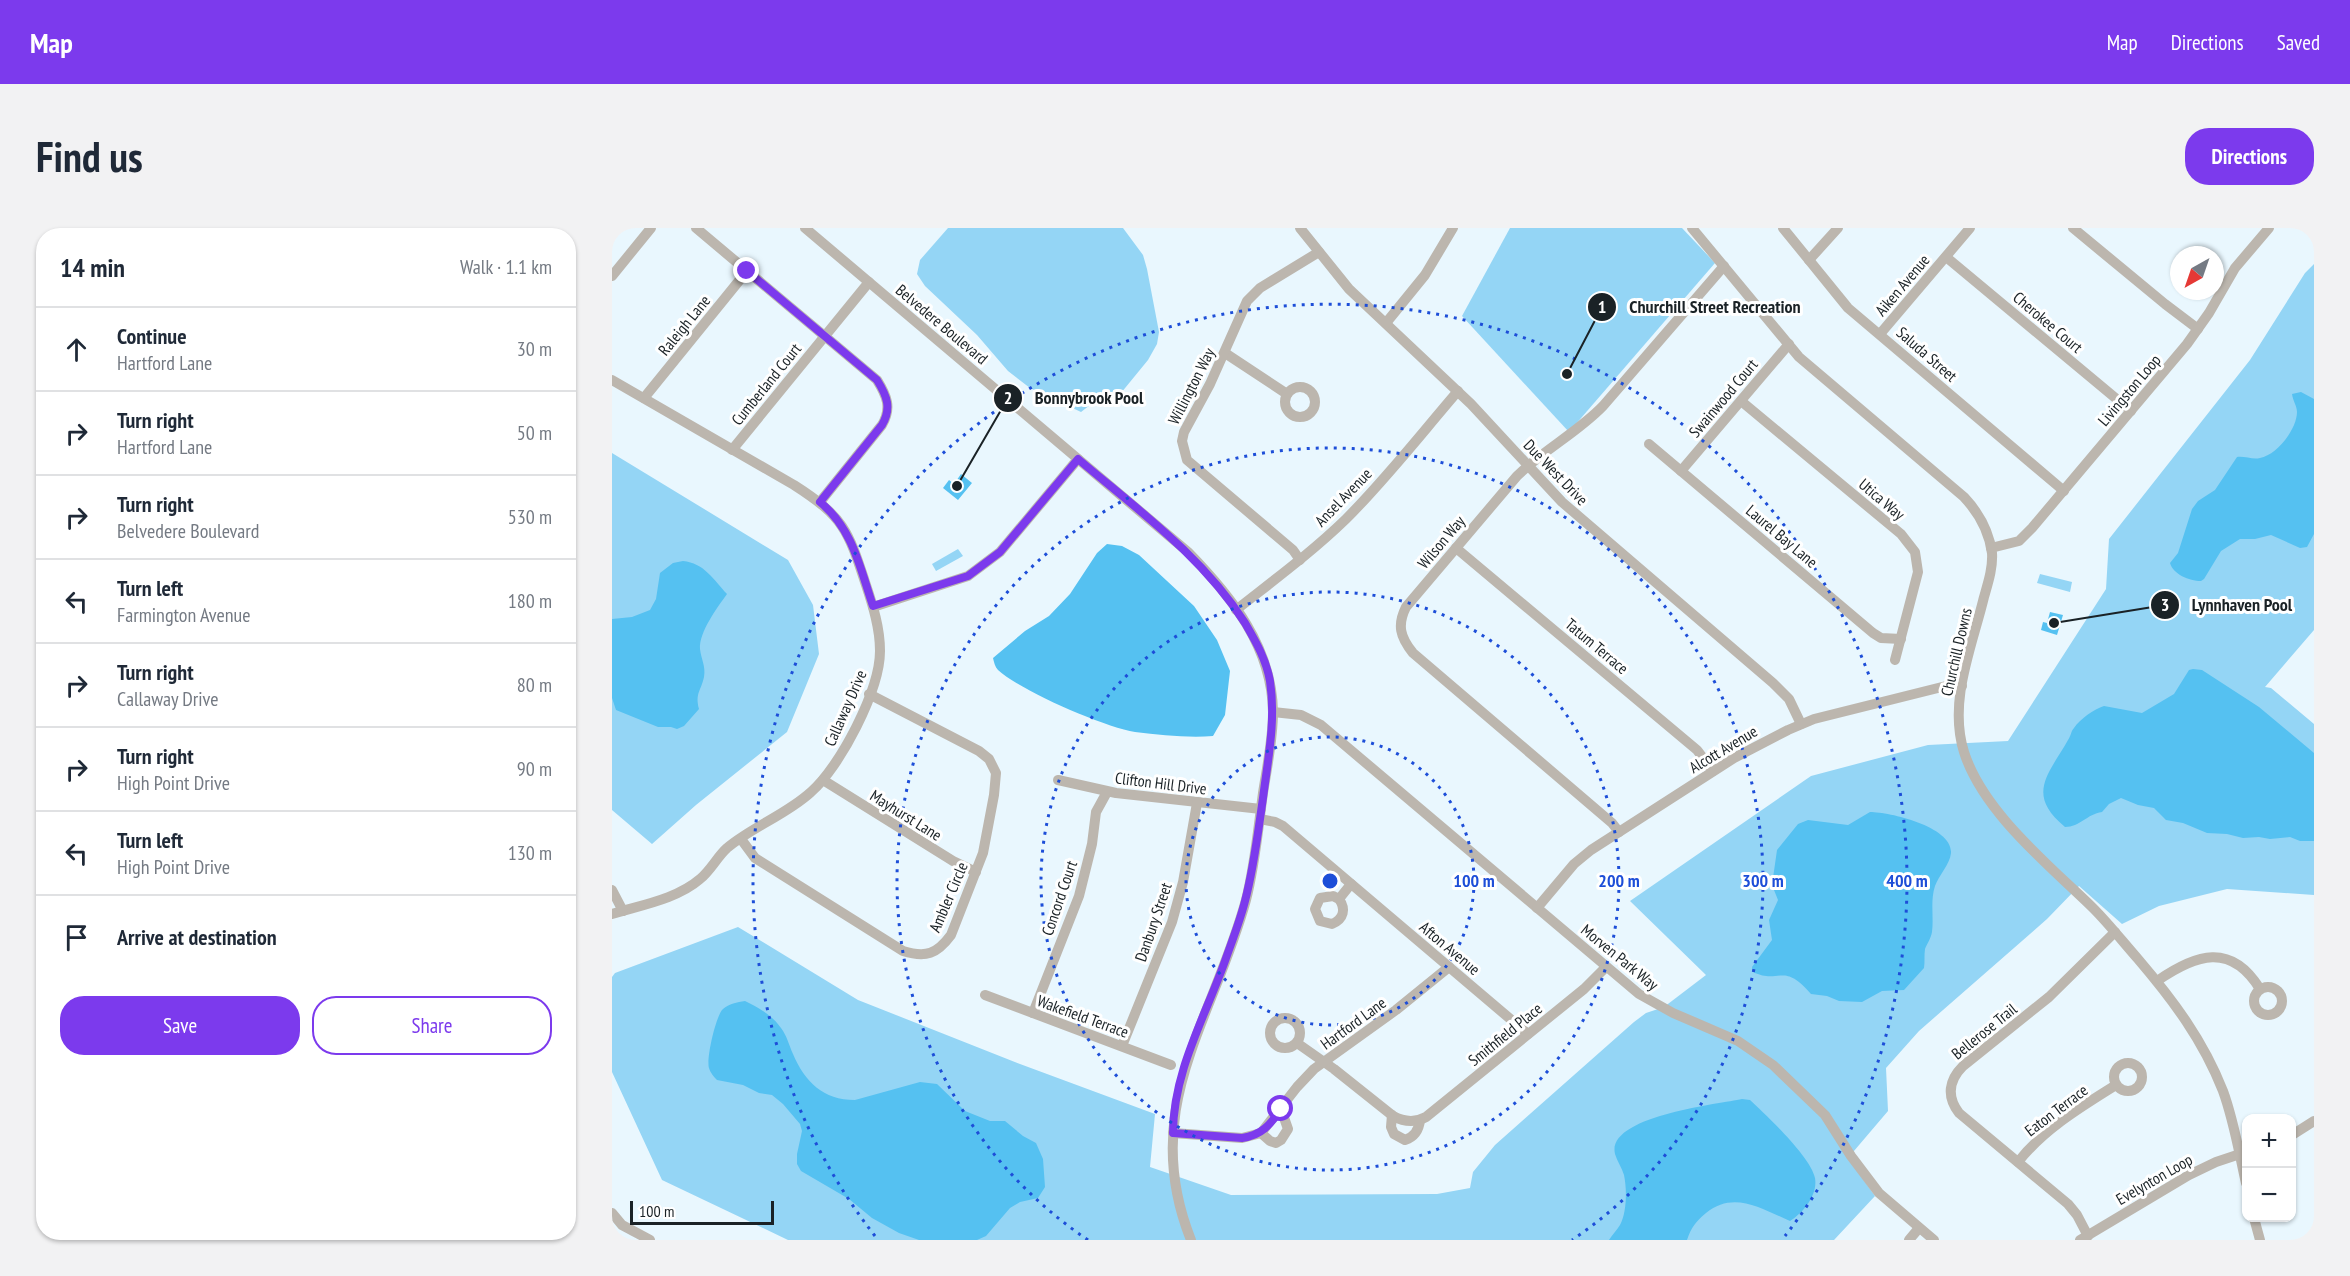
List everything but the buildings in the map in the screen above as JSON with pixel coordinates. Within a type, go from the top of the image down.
[{"type":"street","points":[[612,276],[651,228]]},
{"type":"street","points":[[696,228],[877,380],[886,393],[887,416],[882,425],[820,502]]},
{"type":"street","name":"Belvedere Boulevard","points":[[805,228],[1188,552],[1210,574],[1261,649],[1270,680],[1273,712],[1261,814],[1245,901],[1219,978],[1184,1069],[1173,1133],[1173,1160],[1177,1191],[1191,1240]]},
{"type":"street","name":"Due West Drive","points":[[1300,228],[1349,289],[1458,391],[1579,518],[1781,691],[1789,699],[1801,724]]},
{"type":"street","points":[[1386,323],[1425,276],[1453,228]]},
{"type":"street","name":"Churchill Downs","points":[[1692,228],[1809,366],[1964,497],[1981,518],[1991,548],[1990,573],[1958,711],[1964,753],[1975,778],[2005,819],[2038,858],[2088,903],[2115,932],[2188,1021],[2208,1056],[2224,1093],[2242,1151]]},
{"type":"street","name":"Saluda Street","points":[[1783,228],[1848,308],[2064,491]]},
{"type":"street","points":[[1809,260],[1838,228]]},
{"type":"street","name":"Aiken Avenue","points":[[1880,334],[1970,228]]},
{"type":"street","points":[[2073,228],[2198,329]]},
{"type":"street","name":"Livingston Loop","points":[[1991,548],[2019,541],[2064,491],[2198,329],[2235,268],[2269,228]]},
{"type":"street","name":"Willington Way","points":[[1300,560],[1293,550],[1186,460],[1182,441],[1184,432],[1225,353],[1242,309],[1253,294],[1319,252]]},
{"type":"street","name":"Cherokee Court","points":[[1946,257],[2131,411]]},
{"type":"street","name":"Wilson Way","points":[[1619,832],[1612,823],[1413,652],[1404,642],[1400,630],[1400,619],[1406,607],[1528,465],[1597,412],[1724,266]]},
{"type":"street","name":"Raleigh Lane","points":[[644,398],[747,271]]},
{"type":"street","name":"Cumberland Court","points":[[732,450],[869,282]]},
{"type":"street","name":"Swainwood Court","points":[[1682,471],[1789,344]]},
{"type":"street","points":[[1225,353],[1287,394]]},
{"type":"street","name":"Callaway Drive","points":[[612,380],[794,485],[820,502],[838,519],[855,549],[873,606],[879,634],[880,657],[877,677],[842,753],[823,780],[800,801],[727,848],[701,878],[684,890],[617,912]]},
{"type":"street","name":"Ansel Avenue","points":[[1236,610],[1300,560],[1364,500],[1458,391]]},
{"type":"street","name":"Utica Way","points":[[1741,401],[1909,543],[1915,552],[1918,572],[1895,660]]},
{"type":"street","name":"Laurel Bay Lane","points":[[1649,444],[1873,633],[1881,638],[1901,639]]},
{"type":"street","points":[[873,606],[968,576],[987,564],[1000,552],[1078,459]]},
{"type":"street","name":"Tatum Terrace","points":[[1456,548],[1697,750],[1713,771]]},
{"type":"street","name":"Alcott Avenue","points":[[1537,908],[1581,858],[1713,771],[1759,744],[1801,724],[1946,686],[1962,686]]},
{"type":"street","name":"Ambler Circle","points":[[741,839],[755,858],[903,951],[917,955],[931,954],[942,947],[951,935],[983,853],[996,773],[989,759],[979,751],[869,694]]},
{"type":"street","name":"Morven Park Way","points":[[1273,712],[1301,716],[1321,725],[1606,967],[1656,1005],[1724,1034],[1773,1065],[1825,1115],[1860,1169],[1879,1193],[1934,1240]]},
{"type":"street","name":"Mayhurst Lane","points":[[823,780],[953,861],[976,872]]},
{"type":"street","name":"Clifton Hill Drive","points":[[1058,780],[1107,792],[1197,802],[1261,814]]},
{"type":"street","name":"Concord Court","points":[[1033,1013],[1079,896],[1090,853],[1096,812],[1107,792]]},
{"type":"street","name":"Danbury Street","points":[[1122,1046],[1172,922],[1183,882],[1197,802]]},
{"type":"street","name":"Afton Avenue","points":[[1261,814],[1282,826],[1528,1034]]},
{"type":"street","points":[[1339,899],[1352,884]]},
{"type":"street","points":[[612,890],[617,912]]},
{"type":"street","name":"Bellerose Trail","points":[[2084,1238],[2077,1215],[2068,1204],[1959,1113],[1951,1099],[1951,1083],[1963,1066],[2049,998],[2115,932]]},
{"type":"street","points":[[2157,981],[2176,968],[2194,961],[2213,958],[2236,962],[2245,967],[2260,989]]},
{"type":"street","name":"Hartford Lane","points":[[1261,1133],[1306,1077],[1449,967]]},
{"type":"street","name":"Smithfield Place","points":[[1392,1115],[1391,1127],[1394,1134],[1405,1140],[1411,1137],[1417,1132],[1420,1120],[1584,989],[1606,967]]},
{"type":"street","name":"Wakefield Terrace","points":[[985,995],[1172,1065]]},
{"type":"street","name":"Smithfield Place","points":[[1297,1043],[1392,1115],[1401,1120],[1420,1120]]},
{"type":"street","name":"Eaton Terrace","points":[[2018,1162],[2028,1149],[2059,1123],[2116,1085]]},
{"type":"street","points":[[1173,1133],[1242,1138],[1261,1133],[1276,1143],[1286,1135],[1288,1129],[1281,1109]]},
{"type":"street","points":[[2296,1132],[2314,1121]]},
{"type":"street","name":"Evelynton Loop","points":[[2084,1238],[2189,1175],[2216,1162],[2242,1154]]},
{"type":"street","points":[[612,1213],[622,1225],[650,1240]]},
{"type":"street","points":[[2255,1222],[2260,1240]]},
{"type":"street","points":[[1909,1240],[1919,1228]]},
{"type":"shaded area","points":[[948,228],[1123,228],[1143,255],[1159,332],[1157,344],[1148,360],[1121,393],[1098,399],[1081,412],[1030,388],[1008,371],[977,335],[925,286],[917,274],[920,260]]},
{"type":"shaded area","points":[[1510,228],[1682,228],[1715,263],[1569,432],[1462,316]]},
{"type":"shaded area","points":[[2314,264],[2314,630],[2265,687],[2271,688],[2314,724],[2314,895],[2227,889],[2159,906],[2122,924],[2079,886],[2047,919],[1919,1031],[1886,1068],[1888,1111],[1848,1158],[1875,1196],[1834,1240],[788,1240],[662,1180],[612,1072],[612,977],[615,973],[738,927],[858,1000],[1155,1114],[1150,1167],[1231,1195],[1437,1194],[1470,1188],[1473,1172],[1495,1145],[1634,1022],[1646,1013],[1664,1007],[1706,975],[1630,901],[1811,776],[1928,745],[2008,741],[2106,589],[2109,539],[2250,360],[2305,273]]},
{"type":"shaded area","points":[[2301,392],[2314,399],[2314,534],[2307,547],[2300,548],[2271,535],[2255,539],[2240,539],[2221,551],[2201,581],[2178,574],[2170,563],[2178,553],[2192,509],[2198,501],[2215,490],[2237,457],[2260,458],[2279,447],[2290,433],[2296,419],[2297,410],[2292,394]]},
{"type":"shaded area","points":[[612,453],[788,560],[813,605],[819,654],[787,732],[696,805],[652,844],[612,810]]},
{"type":"shaded area","points":[[961,474],[972,483],[958,500],[943,488],[949,480],[954,484]]},
{"type":"shaded area","points":[[1107,544],[1122,546],[1139,555],[1194,606],[1217,640],[1230,671],[1225,715],[1213,736],[1165,735],[1121,729],[1043,698],[1009,678],[996,667],[993,658],[1025,631],[1049,616],[1070,594],[1097,553]]},
{"type":"shaded area","points":[[958,549],[963,556],[936,571],[932,564]]},
{"type":"shaded area","points":[[683,561],[702,568],[727,594],[709,620],[700,642],[704,673],[698,696],[699,709],[684,726],[677,729],[658,727],[616,710],[612,698],[612,619],[632,617],[650,610],[656,599],[660,573],[673,563]]},
{"type":"shaded area","points":[[2040,574],[2072,582],[2070,592],[2037,583]]},
{"type":"shaded area","points":[[2050,612],[2063,615],[2057,635],[2041,630],[2043,622],[2047,623]]},
{"type":"shaded area","points":[[2189,670],[2202,670],[2259,707],[2314,753],[2314,841],[2300,841],[2290,837],[2243,838],[2207,833],[2183,823],[2166,820],[2154,808],[2121,798],[2109,804],[2102,812],[2070,826],[2065,827],[2053,815],[2043,794],[2044,784],[2072,731],[2080,721],[2104,706],[2142,713],[2174,694]]},
{"type":"shaded area","points":[[1870,812],[1905,818],[1919,823],[1942,836],[1949,844],[1950,857],[1934,892],[1932,932],[1925,949],[1924,968],[1904,990],[1882,991],[1862,1002],[1839,1001],[1827,996],[1811,994],[1794,978],[1753,972],[1752,967],[1772,940],[1769,920],[1778,900],[1772,885],[1777,850],[1798,824],[1808,820],[1848,825]]},
{"type":"shaded area","points":[[745,1001],[774,1019],[785,1034],[803,1073],[816,1088],[824,1093],[855,1100],[920,1082],[937,1084],[965,1111],[990,1121],[1005,1121],[1023,1136],[1036,1143],[1043,1159],[1045,1187],[1038,1198],[1020,1202],[1010,1208],[986,1236],[977,1240],[919,1240],[899,1233],[872,1218],[849,1199],[801,1171],[797,1164],[797,1154],[802,1131],[800,1124],[783,1104],[772,1095],[759,1093],[743,1085],[717,1080],[709,1068],[710,1047],[720,1013],[728,1006]]},
{"type":"shaded area","points":[[1742,1099],[1750,1100],[1777,1126],[1812,1169],[1815,1178],[1814,1191],[1800,1213],[1790,1221],[1748,1204],[1727,1203],[1716,1206],[1702,1216],[1694,1225],[1687,1240],[1609,1240],[1622,1220],[1626,1200],[1624,1175],[1615,1154],[1617,1141],[1628,1130],[1645,1121],[1666,1114]]},
{"type":"place","name":"Churchill Street Recreation","points":[[1567,374]]},
{"type":"place","name":"Bonnybrook Pool","points":[[957,486]]},
{"type":"place","name":"Lynnhaven Pool","points":[[2054,623]]},
{"type":"route","points":[[747,271],[877,380],[886,393],[887,416],[882,425],[820,502],[838,519],[846,531],[855,549],[873,606],[968,576],[987,564],[1000,552],[1078,459],[1188,552],[1230,599],[1261,649],[1270,680],[1273,712],[1270,750],[1252,870],[1245,901],[1219,978],[1184,1069],[1173,1133],[1252,1137],[1268,1127],[1281,1109]]}]
